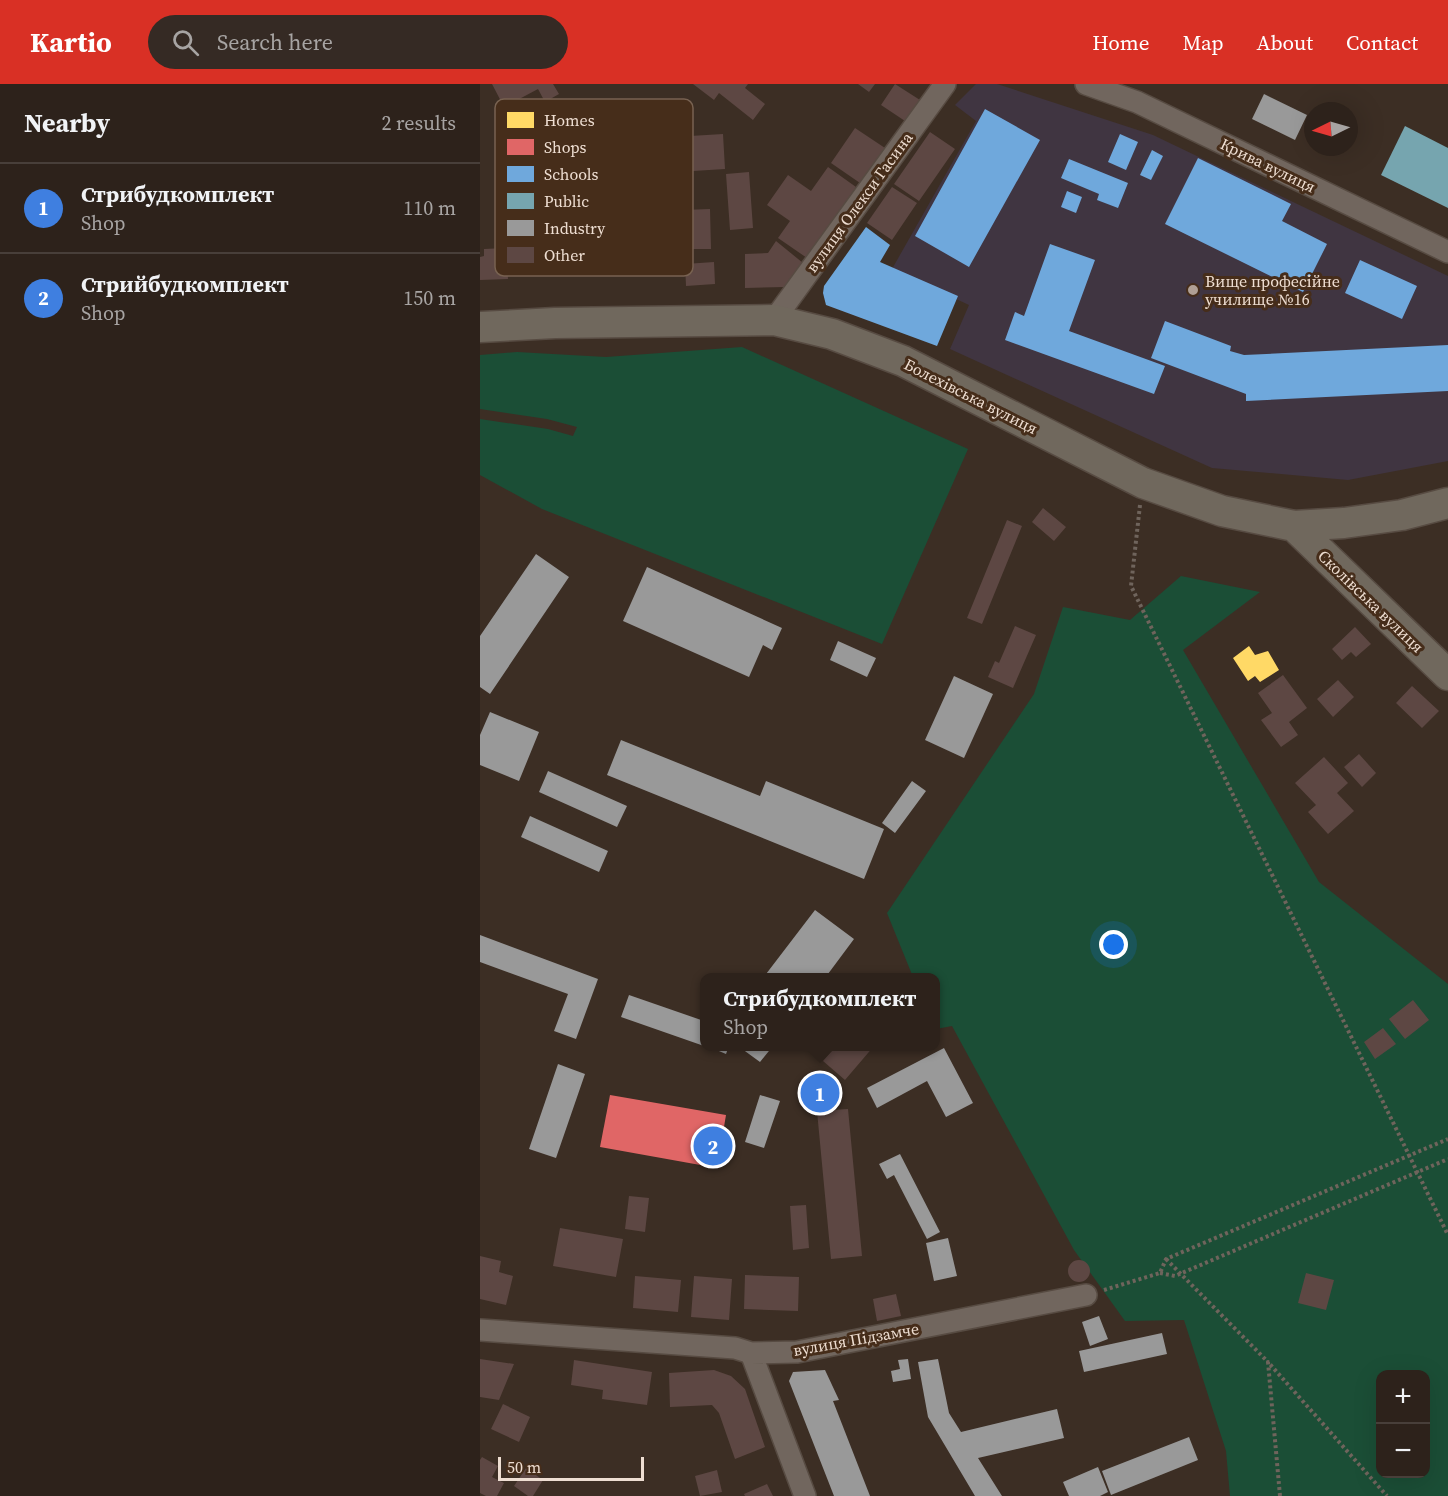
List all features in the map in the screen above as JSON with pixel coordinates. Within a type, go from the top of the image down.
[{"type":"main road","name":"Болехівська вулиця","points":[[480,327],[555,323],[774,320],[832,334],[903,362],[1143,483],[1222,511],[1294,526],[1344,524],[1402,515],[1448,503]]},
{"type":"main road","name":"Сколівська вулиця","points":[[1294,526],[1448,675]]},
{"type":"street","name":"вулиця Олекси Гасина","points":[[774,320],[945,84]]},
{"type":"street","name":"Крива вулиця","points":[[1086,84],[1137,102],[1448,252]]},
{"type":"street","name":"вулиця Підзамче","points":[[480,1330],[735,1348],[751,1353],[797,1352],[1086,1295]]},
{"type":"street","points":[[751,1353],[805,1496]]},
{"type":"path","points":[[1143,483],[1131,586],[1448,1235]]},
{"type":"path","points":[[1160,1273],[1166,1259],[1448,1138]]},
{"type":"path","points":[[1086,1295],[1160,1273],[1175,1276],[1181,1274],[1448,1159]]},
{"type":"path","points":[[1166,1259],[1268,1362],[1387,1496]]},
{"type":"path","points":[[1268,1362],[1280,1496]]},
{"type":"shaded area","name":"Вище професійне училище №16","points":[[976,84],[997,84],[1153,135],[1448,276],[1448,461],[1348,480],[1212,468],[950,349],[969,305],[892,269],[976,121],[955,105]]},
{"type":"green space","points":[[742,347],[968,449],[882,644],[542,509],[480,475],[480,419],[548,429],[573,436],[577,427],[547,419],[480,409],[480,355],[517,352],[606,357]]},
{"type":"green space","points":[[1181,576],[1260,592],[1183,650],[1319,882],[1448,984],[1448,1496],[1230,1496],[1226,1451],[1184,1320],[1125,1321],[1074,1250],[952,1026],[940,1028],[940,973],[911,973],[887,913],[1034,694],[1063,607],[1130,620]]},
{"type":"building: Homes","points":[[1249,646],[1255,655],[1268,651],[1279,670],[1260,682],[1255,676],[1248,681],[1233,658]]},
{"type":"building: Shops","points":[[610,1095],[726,1115],[717,1168],[600,1147]]},
{"type":"building: Schools","points":[[985,109],[1040,140],[969,267],[915,236]]},
{"type":"building: Schools","points":[[1120,134],[1138,142],[1126,170],[1108,162]]},
{"type":"building: Schools","points":[[1152,150],[1163,156],[1151,180],[1140,175]]},
{"type":"building: Schools","points":[[1198,158],[1291,204],[1282,221],[1327,244],[1303,292],[1165,224]]},
{"type":"building: Schools","points":[[1069,159],[1128,183],[1118,208],[1097,200],[1099,194],[1061,178]]},
{"type":"building: Schools","points":[[1067,191],[1082,197],[1076,213],[1061,207]]},
{"type":"building: Schools","points":[[866,227],[890,245],[880,262],[958,296],[937,346],[826,305],[824,286]]},
{"type":"building: Schools","points":[[1050,244],[1095,260],[1069,331],[1165,366],[1154,394],[1005,340],[1015,312],[1024,316]]},
{"type":"building: Schools","points":[[1360,260],[1417,286],[1402,319],[1345,293]]},
{"type":"building: Schools","points":[[1165,321],[1231,346],[1230,351],[1244,355],[1448,345],[1448,391],[1246,401],[1246,394],[1151,358]]},
{"type":"building: Public","points":[[1405,126],[1448,148],[1448,208],[1381,175]]},
{"type":"building: Industry","points":[[1264,94],[1304,114],[1304,121],[1295,140],[1252,119]]},
{"type":"building: Industry","points":[[536,554],[569,577],[490,694],[480,687],[480,636]]},
{"type":"building: Industry","points":[[647,567],[782,628],[772,650],[763,645],[749,677],[623,621]]},
{"type":"building: Industry","points":[[838,641],[876,658],[867,677],[830,660]]},
{"type":"building: Industry","points":[[954,676],[993,694],[964,758],[925,740]]},
{"type":"building: Industry","points":[[490,712],[539,732],[519,781],[480,765],[480,735]]},
{"type":"building: Industry","points":[[621,740],[760,796],[766,781],[884,829],[864,879],[607,775]]},
{"type":"building: Industry","points":[[548,771],[627,806],[617,827],[539,792]]},
{"type":"building: Industry","points":[[912,781],[926,791],[895,833],[882,823]]},
{"type":"building: Industry","points":[[530,816],[608,851],[599,872],[521,837]]},
{"type":"building: Industry","points":[[815,910],[854,939],[829,973],[767,973]]},
{"type":"building: Industry","points":[[480,935],[598,979],[576,1039],[554,1031],[568,994],[480,962]]},
{"type":"building: Industry","points":[[629,995],[700,1020],[700,1045],[621,1017]]},
{"type":"building: Industry","points":[[944,1048],[973,1103],[946,1117],[927,1081],[877,1108],[867,1088]]},
{"type":"building: Industry","points":[[745,1051],[769,1051],[760,1062]]},
{"type":"building: Industry","points":[[558,1064],[585,1074],[556,1158],[529,1149]]},
{"type":"building: Industry","points":[[760,1095],[780,1101],[764,1148],[745,1142]]},
{"type":"building: Industry","points":[[900,1154],[940,1232],[927,1239],[894,1175],[887,1179],[879,1164]]},
{"type":"building: Industry","points":[[948,1238],[957,1276],[934,1281],[926,1243]]},
{"type":"building: Industry","points":[[1099,1316],[1108,1339],[1090,1346],[1082,1322]]},
{"type":"building: Industry","points":[[1162,1333],[1167,1354],[1084,1372],[1079,1351]]},
{"type":"building: Industry","points":[[908,1359],[911,1379],[893,1382],[891,1371],[900,1369],[898,1360]]},
{"type":"building: Industry","points":[[938,1359],[949,1413],[961,1432],[1057,1409],[1064,1438],[978,1458],[1002,1496],[975,1496],[928,1417],[918,1362]]},
{"type":"building: Industry","points":[[825,1370],[839,1400],[833,1401],[870,1496],[834,1496],[789,1381],[793,1372]]},
{"type":"building: Industry","points":[[1189,1437],[1198,1460],[1111,1495],[1102,1471]]},
{"type":"building: Industry","points":[[1098,1467],[1108,1492],[1100,1496],[1069,1496],[1063,1482]]},
{"type":"building: Other","points":[[492,84],[553,84],[559,94],[550,99],[543,99],[538,89],[519,99],[500,99]]},
{"type":"building: Other","points":[[693,84],[748,84],[745,88],[765,104],[753,120],[719,93],[714,100]]},
{"type":"building: Other","points":[[858,84],[875,84],[869,92]]},
{"type":"building: Other","points":[[895,84],[920,100],[905,121],[881,105]]},
{"type":"building: Other","points":[[855,128],[885,148],[860,183],[831,163]]},
{"type":"building: Other","points":[[930,132],[955,149],[919,201],[894,184]]},
{"type":"building: Other","points":[[723,134],[725,169],[693,171],[693,136]]},
{"type":"building: Other","points":[[828,167],[856,187],[807,258],[778,238],[790,221],[767,205],[788,175],[811,191]]},
{"type":"building: Other","points":[[749,172],[753,228],[730,230],[726,174]]},
{"type":"building: Other","points":[[892,187],[917,203],[892,240],[867,223]]},
{"type":"building: Other","points":[[710,209],[711,249],[693,249],[693,210]]},
{"type":"building: Other","points":[[776,241],[803,263],[785,287],[745,288],[745,254],[768,253]]},
{"type":"building: Other","points":[[495,248],[495,276],[508,276],[508,279],[480,280],[480,257],[484,256],[484,249]]},
{"type":"building: Other","points":[[714,262],[715,284],[686,286],[686,276],[693,276],[693,263]]},
{"type":"building: Other","points":[[1043,508],[1066,527],[1054,541],[1032,522]]},
{"type":"building: Other","points":[[1007,520],[1022,526],[982,624],[967,618]]},
{"type":"building: Other","points":[[1015,626],[1036,635],[1013,688],[988,677],[995,661],[999,663]]},
{"type":"building: Other","points":[[1355,627],[1371,644],[1356,657],[1351,652],[1342,660],[1332,649]]},
{"type":"building: Other","points":[[1283,675],[1307,708],[1289,722],[1298,735],[1281,747],[1261,720],[1272,713],[1258,693]]},
{"type":"building: Other","points":[[1338,680],[1354,697],[1333,717],[1317,699]]},
{"type":"building: Other","points":[[1412,686],[1439,711],[1422,728],[1396,703]]},
{"type":"building: Other","points":[[1359,754],[1376,773],[1362,787],[1344,767]]},
{"type":"building: Other","points":[[1324,757],[1348,783],[1337,793],[1354,811],[1328,834],[1308,812],[1316,805],[1295,783]]},
{"type":"building: Other","points":[[1413,1000],[1429,1020],[1405,1039],[1389,1019]]},
{"type":"building: Other","points":[[1383,1028],[1396,1044],[1375,1059],[1364,1042]]},
{"type":"building: Other","points":[[832,1051],[870,1051],[845,1080],[823,1061]]},
{"type":"building: Other","points":[[848,1109],[862,1256],[831,1259],[817,1111]]},
{"type":"building: Other","points":[[629,1196],[649,1198],[645,1232],[625,1229]]},
{"type":"building: Other","points":[[806,1205],[809,1248],[793,1250],[790,1206]]},
{"type":"building: Other","points":[[560,1228],[623,1239],[616,1277],[553,1266]]},
{"type":"building: Other","points":[[480,1256],[501,1261],[499,1272],[513,1276],[506,1305],[480,1299]]},
{"type":"building: Other","points":[[1079,1260],[1087,1263],[1090,1271],[1087,1279],[1079,1282],[1071,1279],[1068,1271],[1071,1263]]},
{"type":"building: Other","points":[[1306,1273],[1334,1280],[1326,1310],[1298,1303]]},
{"type":"building: Other","points":[[745,1275],[799,1277],[798,1311],[744,1309]]},
{"type":"building: Other","points":[[635,1276],[681,1280],[678,1312],[633,1308]]},
{"type":"building: Other","points":[[694,1276],[732,1279],[729,1320],[691,1317]]},
{"type":"building: Other","points":[[896,1294],[901,1316],[877,1321],[873,1299]]},
{"type":"building: Other","points":[[480,1359],[514,1364],[499,1400],[480,1397]]},
{"type":"building: Other","points":[[574,1360],[652,1372],[647,1405],[602,1399],[603,1390],[571,1385]]},
{"type":"building: Other","points":[[714,1370],[731,1376],[745,1389],[765,1447],[735,1459],[719,1413],[712,1405],[670,1407],[669,1373]]},
{"type":"building: Other","points":[[503,1404],[530,1417],[519,1442],[491,1429]]},
{"type":"building: Other","points":[[482,1457],[498,1466],[492,1477],[504,1483],[497,1496],[486,1496],[480,1493],[480,1460]]},
{"type":"building: Other","points":[[526,1468],[543,1480],[533,1496],[528,1496],[514,1486]]},
{"type":"building: Other","points":[[717,1470],[722,1492],[700,1496],[695,1476]]},
{"type":"building: Other","points":[[767,1484],[773,1496],[745,1496],[744,1494]]},
{"type":"place","name":"Вище професійне училище №16","points":[[1193,290]]},
{"type":"place","name":"Стрибудкомплект","points":[[820,1093]]},
{"type":"place","name":"Стрийбудкомплект","points":[[713,1146]]}]
